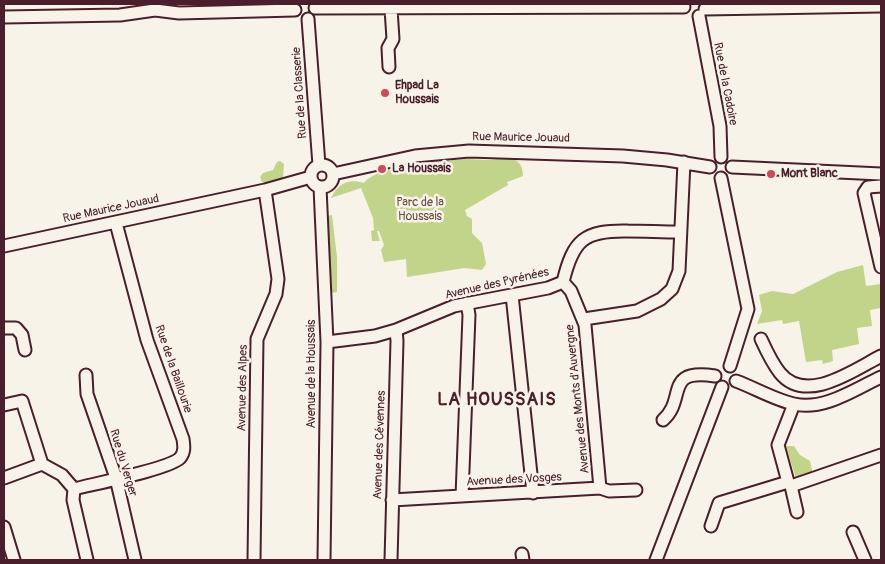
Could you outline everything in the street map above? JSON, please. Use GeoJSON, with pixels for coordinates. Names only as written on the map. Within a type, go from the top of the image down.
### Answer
{"type":"FeatureCollection","features":[{"type":"Feature","properties":{"kind":"street"},"geometry":{"type":"LineString","coordinates":[[4,17],[120,15],[155,10],[179,13],[296,7],[299,17],[308,19],[313,15],[315,6],[391,10],[460,6],[684,6],[689,13],[702,10],[881,6]]}},
{"type":"Feature","properties":{"kind":"street"},"geometry":{"type":"LineString","coordinates":[[389,67],[388,48],[393,39],[391,10]]}},
{"type":"Feature","properties":{"kind":"street","name":"Rue de la Cadoire"},"geometry":{"type":"LineString","coordinates":[[702,10],[720,126],[721,156]]}},
{"type":"Feature","properties":{"kind":"street","name":"Rue de la Classerie"},"geometry":{"type":"LineString","coordinates":[[308,19],[320,165]]}},
{"type":"Feature","properties":{"kind":"street","name":"Rue Maurice Jouaud"},"geometry":{"type":"LineString","coordinates":[[334,174],[415,156],[470,150],[562,152],[684,162],[710,166]]}},
{"type":"Feature","properties":{"kind":"street"},"geometry":{"type":"LineString","coordinates":[[721,156],[728,159],[732,166],[729,175],[721,178],[713,175],[710,166],[714,160],[721,156]]}},
{"type":"Feature","properties":{"kind":"street"},"geometry":{"type":"LineString","coordinates":[[584,319],[634,312],[667,295],[675,283],[679,271],[679,232],[684,162]]}},
{"type":"Feature","properties":{"kind":"street"},"geometry":{"type":"LineString","coordinates":[[320,165],[328,166],[334,174],[331,183],[320,187],[313,182],[311,177],[314,168],[320,165]]}},
{"type":"Feature","properties":{"kind":"street"},"geometry":{"type":"LineString","coordinates":[[732,166],[881,174]]}},
{"type":"Feature","properties":{"kind":"street","name":"Rue Maurice Jouaud"},"geometry":{"type":"LineString","coordinates":[[4,246],[265,190],[311,177]]}},
{"type":"Feature","properties":{"kind":"street"},"geometry":{"type":"LineString","coordinates":[[721,178],[748,309],[730,366]]}},
{"type":"Feature","properties":{"kind":"street"},"geometry":{"type":"LineString","coordinates":[[881,186],[868,187],[864,193],[881,267]]}},
{"type":"Feature","properties":{"kind":"street","name":"Avenue de la Houssais"},"geometry":{"type":"LineString","coordinates":[[320,187],[327,342],[324,560]]}},
{"type":"Feature","properties":{"kind":"street","name":"Avenue des Alpes"},"geometry":{"type":"LineString","coordinates":[[254,560],[257,339],[276,294],[278,279],[265,190]]}},
{"type":"Feature","properties":{"kind":"street","name":"Rue de la Baillourie"},"geometry":{"type":"LineString","coordinates":[[116,223],[147,340],[184,448],[181,456],[173,462],[116,478]]}},
{"type":"Feature","properties":{"kind":"street","name":"Avenue des Pyrénées"},"geometry":{"type":"LineString","coordinates":[[327,342],[345,341],[396,330],[454,306],[548,288],[563,282],[574,250],[590,235],[605,230],[679,232]]}},
{"type":"Feature","properties":{"kind":"street","name":"Avenue des Monts d'Auvergne"},"geometry":{"type":"LineString","coordinates":[[563,282],[571,291],[584,319],[600,488]]}},
{"type":"Feature","properties":{"kind":"street"},"geometry":{"type":"LineString","coordinates":[[512,295],[533,493]]}},
{"type":"Feature","properties":{"kind":"street"},"geometry":{"type":"LineString","coordinates":[[462,496],[469,315],[467,303]]}},
{"type":"Feature","properties":{"kind":"street"},"geometry":{"type":"LineString","coordinates":[[4,328],[16,328],[22,335],[25,350]]}},
{"type":"Feature","properties":{"kind":"street","name":"Avenue des Cévennes"},"geometry":{"type":"LineString","coordinates":[[392,560],[396,330]]}},
{"type":"Feature","properties":{"kind":"street"},"geometry":{"type":"LineString","coordinates":[[761,339],[780,374],[794,382],[808,386],[825,384],[881,356]]}},
{"type":"Feature","properties":{"kind":"street"},"geometry":{"type":"LineString","coordinates":[[730,366],[736,372],[736,381],[731,387],[722,387],[716,382],[715,376],[721,367],[730,366]]}},
{"type":"Feature","properties":{"kind":"street"},"geometry":{"type":"LineString","coordinates":[[663,420],[667,416],[679,386],[685,378],[694,374],[715,376]]}},
{"type":"Feature","properties":{"kind":"street","name":"Rue du Verger"},"geometry":{"type":"LineString","coordinates":[[86,375],[87,394],[116,478],[135,560]]}},
{"type":"Feature","properties":{"kind":"street"},"geometry":{"type":"LineString","coordinates":[[736,381],[794,404],[823,404],[881,376]]}},
{"type":"Feature","properties":{"kind":"street"},"geometry":{"type":"LineString","coordinates":[[656,560],[722,387]]}},
{"type":"Feature","properties":{"kind":"street"},"geometry":{"type":"LineString","coordinates":[[4,405],[22,401],[42,464],[62,475],[74,489],[73,500],[87,560]]}},
{"type":"Feature","properties":{"kind":"street"},"geometry":{"type":"LineString","coordinates":[[794,404],[778,446],[797,512]]}},
{"type":"Feature","properties":{"kind":"street"},"geometry":{"type":"LineString","coordinates":[[710,526],[719,503],[790,484],[881,455]]}},
{"type":"Feature","properties":{"kind":"street"},"geometry":{"type":"LineString","coordinates":[[4,478],[42,464]]}},
{"type":"Feature","properties":{"kind":"street"},"geometry":{"type":"LineString","coordinates":[[74,489],[116,478]]}},
{"type":"Feature","properties":{"kind":"street","name":"Avenue des Vosges"},"geometry":{"type":"LineString","coordinates":[[392,500],[600,488],[609,491],[636,490]]}},
{"type":"Feature","properties":{"kind":"street"},"geometry":{"type":"LineString","coordinates":[[4,527],[14,560]]}},
{"type":"Feature","properties":{"kind":"street"},"geometry":{"type":"LineString","coordinates":[[853,532],[864,560]]}},
{"type":"Feature","properties":{"kind":"green space","name":"Parc de la Houssais"},"geometry":{"type":"Polygon","coordinates":[[[502,157],[511,158],[518,162],[522,168],[523,176],[507,182],[508,185],[465,210],[467,216],[472,219],[472,233],[482,243],[486,264],[482,270],[465,268],[407,277],[406,259],[384,262],[381,250],[384,245],[379,231],[377,231],[380,241],[372,241],[371,231],[374,230],[373,218],[361,188],[331,198],[344,183],[353,181],[364,183],[371,177],[396,168],[444,161],[490,160],[502,157]]]}},
{"type":"Feature","properties":{"kind":"green space"},"geometry":{"type":"Polygon","coordinates":[[[280,161],[284,164],[283,177],[273,183],[262,182],[260,177],[263,173],[273,170],[277,162],[280,161]]]}},
{"type":"Feature","properties":{"kind":"green space"},"geometry":{"type":"Polygon","coordinates":[[[332,215],[337,257],[337,292],[332,293],[327,216],[332,215]]]}},
{"type":"Feature","properties":{"kind":"green space"},"geometry":{"type":"Polygon","coordinates":[[[863,265],[866,286],[881,284],[881,308],[870,310],[872,326],[857,328],[859,344],[832,350],[833,361],[823,364],[822,360],[806,362],[799,321],[783,324],[782,320],[757,324],[762,311],[759,295],[772,291],[793,294],[837,272],[863,265]]]}},
{"type":"Feature","properties":{"kind":"green space"},"geometry":{"type":"Polygon","coordinates":[[[786,446],[794,446],[800,455],[810,461],[813,475],[797,482],[786,446]]]}},
{"type":"Feature","properties":{"kind":"place","name":"Ehpad La Houssais"},"geometry":{"type":"Point","coordinates":[385,93]}},
{"type":"Feature","properties":{"kind":"place","name":"La Houssais"},"geometry":{"type":"Point","coordinates":[382,169]}},
{"type":"Feature","properties":{"kind":"place","name":"Mont Blanc"},"geometry":{"type":"Point","coordinates":[771,174]}},
{"type":"Feature","properties":{"kind":"district","name":"LA HOUSSAIS"},"geometry":{"type":"Point","coordinates":[497,400]}}]}
